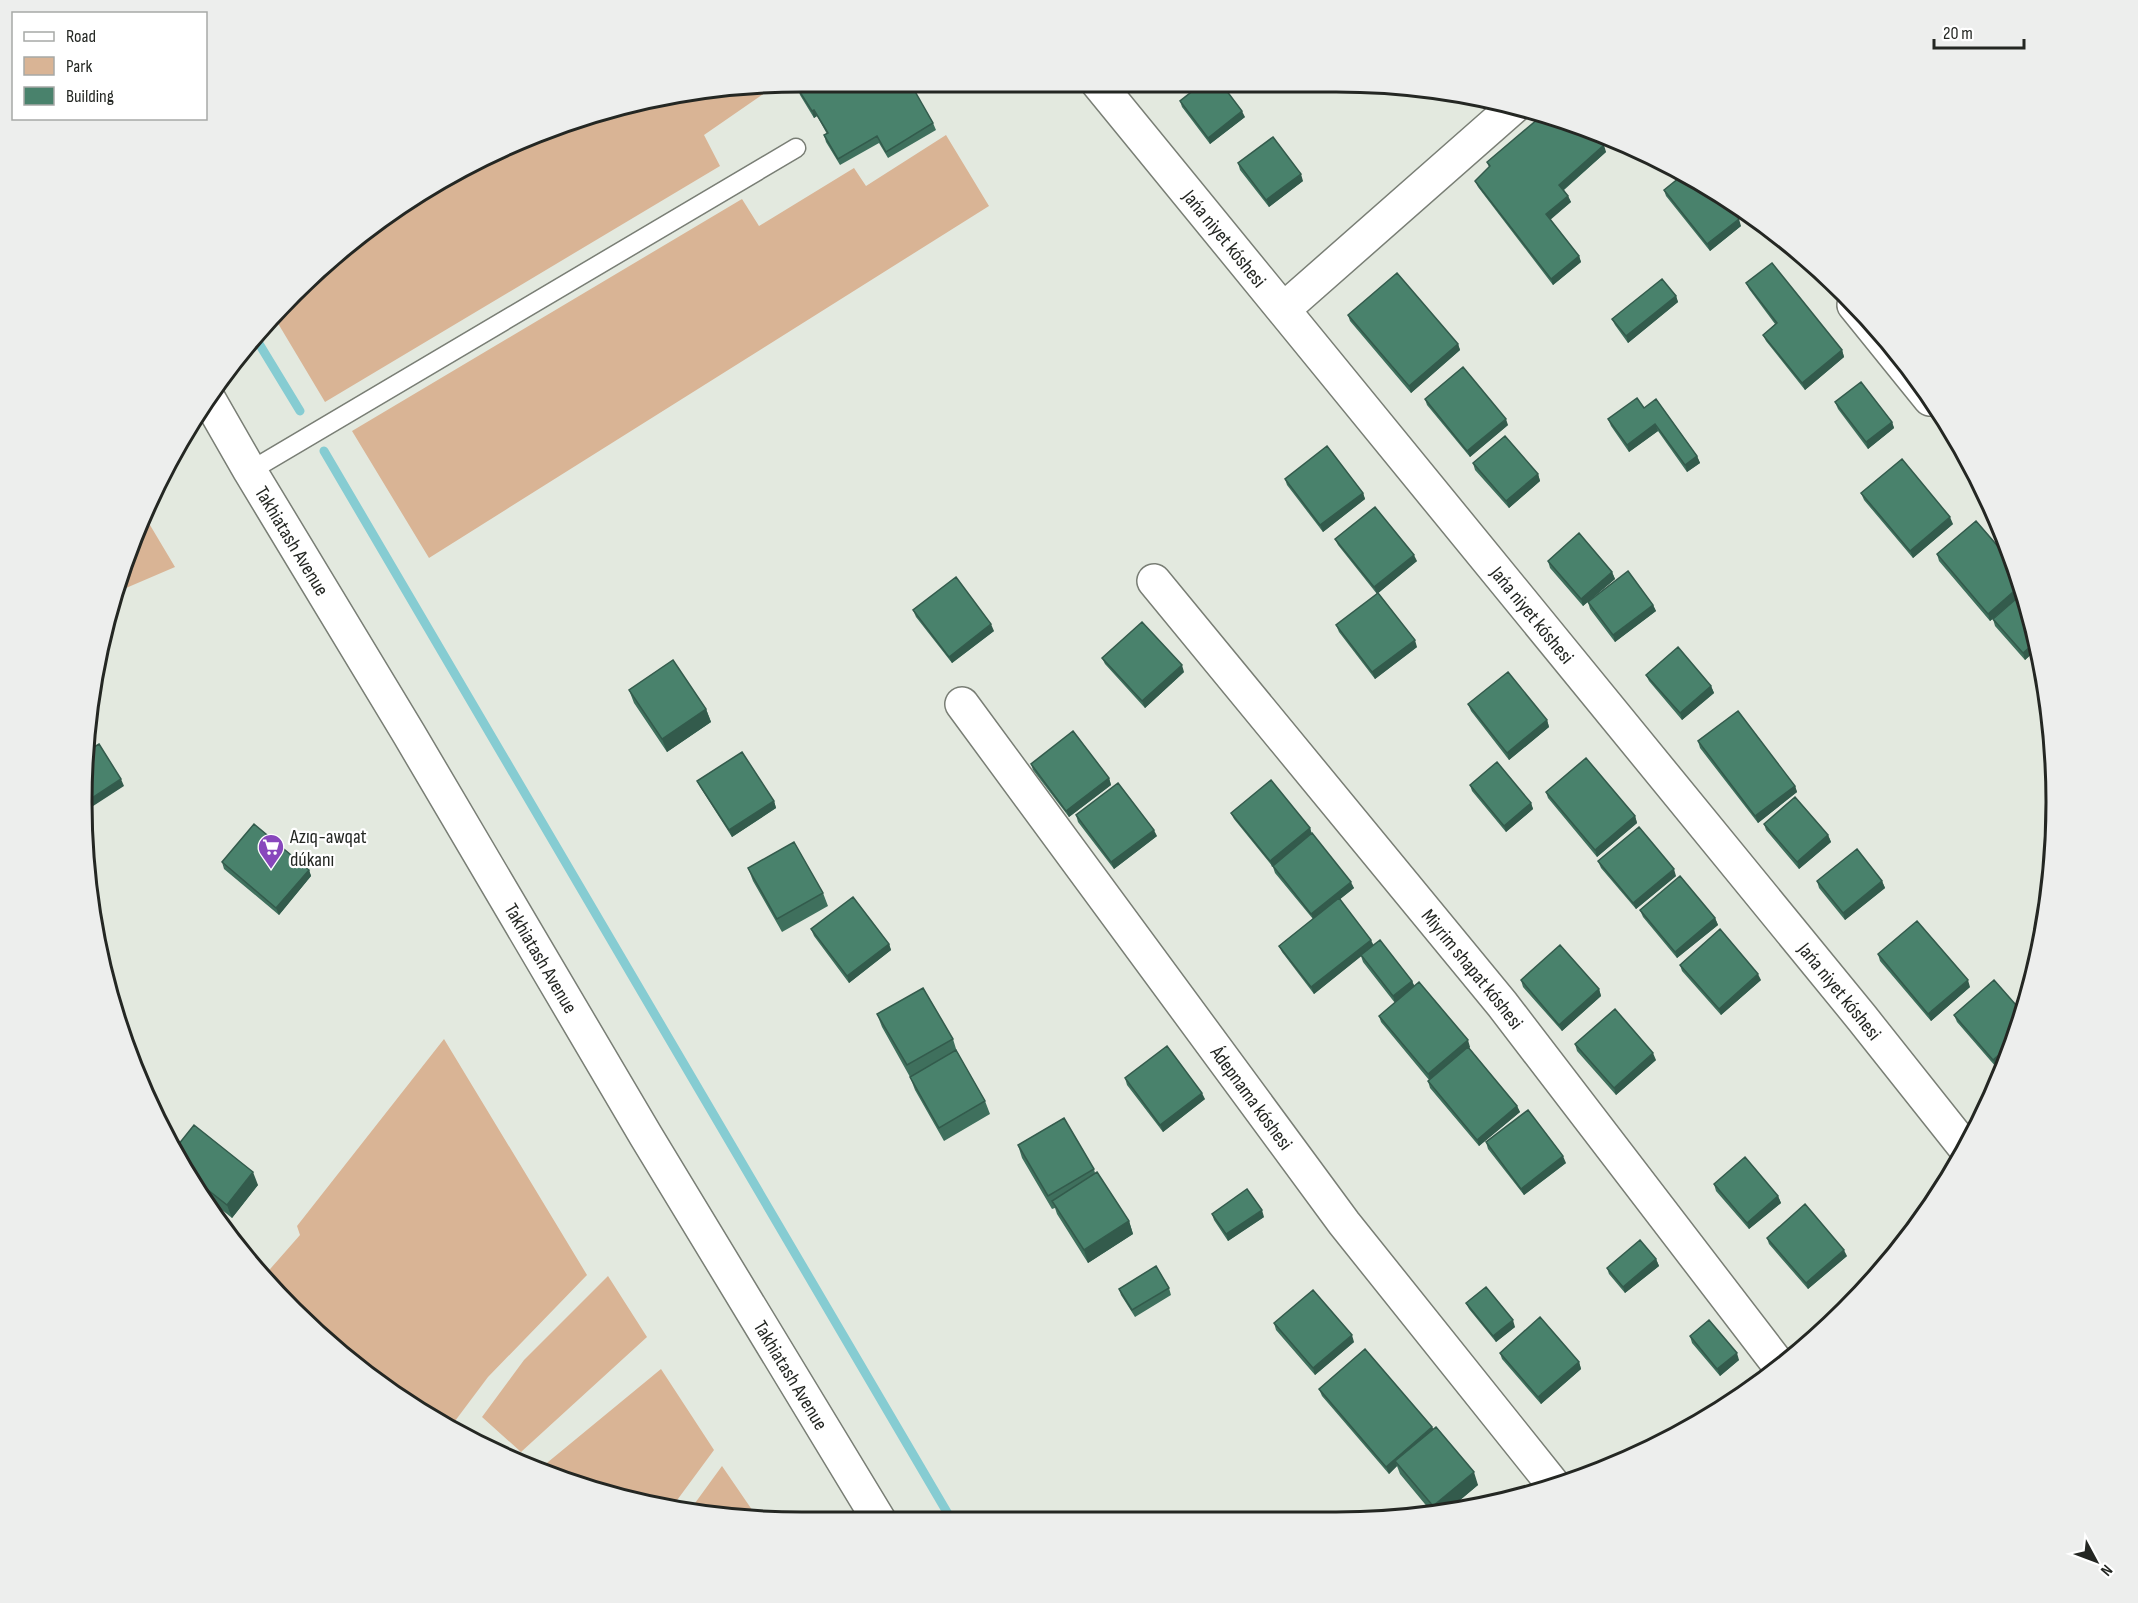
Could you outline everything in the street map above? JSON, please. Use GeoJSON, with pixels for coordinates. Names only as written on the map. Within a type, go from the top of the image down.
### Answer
{"type":"FeatureCollection","features":[{"type":"Feature","properties":{"kind":"main road","name":"Jańa niyet kóshesi"},"geometry":{"type":"LineString","coordinates":[[1105,92],[1862,1018],[1959,1141]]}},
{"type":"Feature","properties":{"kind":"main road"},"geometry":{"type":"LineString","coordinates":[[1284,309],[1507,113]]}},
{"type":"Feature","properties":{"kind":"main road","name":"Takhiatash Avenue"},"geometry":{"type":"LineString","coordinates":[[212,405],[410,734],[640,1126],[874,1512]]}},
{"type":"Feature","properties":{"kind":"main road","name":"Miyrim shapat kóshesi"},"geometry":{"type":"LineString","coordinates":[[1154,581],[1502,1004],[1775,1360]]}},
{"type":"Feature","properties":{"kind":"main road","name":"Ádepnama kóshesi"},"geometry":{"type":"LineString","coordinates":[[962,704],[1344,1223],[1548,1479]]}},
{"type":"Feature","properties":{"kind":"lane"},"geometry":{"type":"LineString","coordinates":[[250,471],[796,148]]}},
{"type":"Feature","properties":{"kind":"green space"},"geometry":{"type":"Polygon","coordinates":[[[765,93],[704,135],[720,166],[325,402],[278,323],[333,268],[407,211],[487,165],[573,129],[663,105],[765,93]]]}},
{"type":"Feature","properties":{"kind":"green space"},"geometry":{"type":"Polygon","coordinates":[[[946,135],[989,206],[429,558],[352,431],[742,199],[759,226],[854,168],[866,186],[946,135]]]}},
{"type":"Feature","properties":{"kind":"green space"},"geometry":{"type":"Polygon","coordinates":[[[149,523],[175,567],[124,589],[149,523]]]}},
{"type":"Feature","properties":{"kind":"green space"},"geometry":{"type":"Polygon","coordinates":[[[444,1039],[587,1275],[488,1377],[455,1421],[407,1392],[369,1365],[299,1304],[269,1271],[300,1235],[297,1226],[444,1039]]]}},
{"type":"Feature","properties":{"kind":"green space"},"geometry":{"type":"Polygon","coordinates":[[[608,1276],[647,1337],[521,1452],[482,1417],[524,1360],[608,1276]]]}},
{"type":"Feature","properties":{"kind":"green space"},"geometry":{"type":"Polygon","coordinates":[[[661,1369],[714,1450],[677,1500],[618,1487],[546,1463],[661,1369]]]}},
{"type":"Feature","properties":{"kind":"green space"},"geometry":{"type":"Polygon","coordinates":[[[722,1466],[752,1510],[709,1505],[695,1503],[722,1466]]]}},
{"type":"Feature","properties":{"kind":"building"},"geometry":{"type":"Polygon","coordinates":[[[800,92],[915,92],[933,123],[886,152],[877,136],[838,159],[824,135],[828,133],[814,110],[812,111],[800,92]]]}},
{"type":"Feature","properties":{"kind":"building"},"geometry":{"type":"Polygon","coordinates":[[[1191,92],[1228,92],[1242,111],[1208,138],[1180,101],[1191,92]]]}},
{"type":"Feature","properties":{"kind":"building"},"geometry":{"type":"Polygon","coordinates":[[[1536,121],[1565,129],[1604,145],[1559,185],[1568,196],[1546,214],[1579,256],[1551,279],[1475,181],[1490,166],[1487,162],[1536,121]]]}},
{"type":"Feature","properties":{"kind":"building"},"geometry":{"type":"Polygon","coordinates":[[[1273,137],[1301,174],[1266,200],[1238,163],[1273,137]]]}},
{"type":"Feature","properties":{"kind":"building"},"geometry":{"type":"Polygon","coordinates":[[[1677,179],[1731,211],[1739,219],[1707,244],[1664,190],[1677,179]]]}},
{"type":"Feature","properties":{"kind":"building"},"geometry":{"type":"Polygon","coordinates":[[[1772,263],[1842,350],[1802,383],[1763,335],[1777,323],[1746,283],[1772,263]]]}},
{"type":"Feature","properties":{"kind":"building"},"geometry":{"type":"Polygon","coordinates":[[[1397,273],[1458,344],[1409,386],[1348,315],[1397,273]]]}},
{"type":"Feature","properties":{"kind":"building"},"geometry":{"type":"Polygon","coordinates":[[[1662,279],[1676,296],[1626,336],[1612,319],[1662,279]]]}},
{"type":"Feature","properties":{"kind":"building"},"geometry":{"type":"Polygon","coordinates":[[[1463,367],[1506,419],[1467,451],[1425,399],[1463,367]]]}},
{"type":"Feature","properties":{"kind":"building"},"geometry":{"type":"Polygon","coordinates":[[[1861,382],[1892,422],[1866,442],[1835,402],[1861,382]]]}},
{"type":"Feature","properties":{"kind":"building"},"geometry":{"type":"Polygon","coordinates":[[[1637,398],[1644,408],[1656,399],[1697,456],[1685,465],[1655,424],[1627,445],[1608,419],[1637,398]]]}},
{"type":"Feature","properties":{"kind":"building"},"geometry":{"type":"Polygon","coordinates":[[[1505,436],[1538,474],[1506,501],[1473,463],[1505,436]]]}},
{"type":"Feature","properties":{"kind":"building"},"geometry":{"type":"Polygon","coordinates":[[[1327,446],[1363,493],[1320,525],[1285,479],[1327,446]]]}},
{"type":"Feature","properties":{"kind":"building"},"geometry":{"type":"Polygon","coordinates":[[[1902,459],[1950,517],[1910,551],[1861,493],[1902,459]]]}},
{"type":"Feature","properties":{"kind":"building"},"geometry":{"type":"Polygon","coordinates":[[[1375,507],[1414,555],[1374,587],[1335,539],[1375,507]]]}},
{"type":"Feature","properties":{"kind":"building"},"geometry":{"type":"Polygon","coordinates":[[[1976,521],[1999,548],[2014,591],[1988,614],[1937,554],[1976,521]]]}},
{"type":"Feature","properties":{"kind":"building"},"geometry":{"type":"Polygon","coordinates":[[[1579,533],[1612,572],[1581,599],[1548,561],[1579,533]]]}},
{"type":"Feature","properties":{"kind":"building"},"geometry":{"type":"Polygon","coordinates":[[[1628,571],[1653,605],[1613,635],[1588,602],[1628,571]]]}},
{"type":"Feature","properties":{"kind":"building"},"geometry":{"type":"Polygon","coordinates":[[[956,577],[991,624],[949,657],[913,610],[956,577]]]}},
{"type":"Feature","properties":{"kind":"building"},"geometry":{"type":"Polygon","coordinates":[[[1378,593],[1415,640],[1372,672],[1336,625],[1378,593]]]}},
{"type":"Feature","properties":{"kind":"building"},"geometry":{"type":"Polygon","coordinates":[[[2016,599],[2029,648],[2023,653],[1993,619],[2016,599]]]}},
{"type":"Feature","properties":{"kind":"building"},"geometry":{"type":"Polygon","coordinates":[[[1142,622],[1182,665],[1142,701],[1102,658],[1142,622]]]}},
{"type":"Feature","properties":{"kind":"building"},"geometry":{"type":"Polygon","coordinates":[[[1678,647],[1711,686],[1680,713],[1646,675],[1678,647]]]}},
{"type":"Feature","properties":{"kind":"building"},"geometry":{"type":"Polygon","coordinates":[[[673,660],[706,709],[662,739],[629,690],[673,660]]]}},
{"type":"Feature","properties":{"kind":"building"},"geometry":{"type":"Polygon","coordinates":[[[1508,672],[1547,720],[1507,753],[1468,704],[1508,672]]]}},
{"type":"Feature","properties":{"kind":"building"},"geometry":{"type":"Polygon","coordinates":[[[1738,711],[1795,786],[1755,816],[1698,741],[1738,711]]]}},
{"type":"Feature","properties":{"kind":"building"},"geometry":{"type":"Polygon","coordinates":[[[1073,731],[1109,778],[1066,811],[1031,764],[1073,731]]]}},
{"type":"Feature","properties":{"kind":"building"},"geometry":{"type":"Polygon","coordinates":[[[99,744],[121,779],[92,798],[93,755],[94,747],[99,744]]]}},
{"type":"Feature","properties":{"kind":"building"},"geometry":{"type":"Polygon","coordinates":[[[742,752],[774,801],[729,830],[697,781],[742,752]]]}},
{"type":"Feature","properties":{"kind":"building"},"geometry":{"type":"Polygon","coordinates":[[[1586,758],[1635,816],[1595,850],[1546,792],[1586,758]]]}},
{"type":"Feature","properties":{"kind":"building"},"geometry":{"type":"Polygon","coordinates":[[[1497,762],[1531,803],[1504,826],[1470,785],[1497,762]]]}},
{"type":"Feature","properties":{"kind":"building"},"geometry":{"type":"Polygon","coordinates":[[[1271,780],[1310,828],[1270,861],[1231,813],[1271,780]]]}},
{"type":"Feature","properties":{"kind":"building"},"geometry":{"type":"Polygon","coordinates":[[[1118,783],[1154,830],[1111,862],[1076,815],[1118,783]]]}},
{"type":"Feature","properties":{"kind":"building"},"geometry":{"type":"Polygon","coordinates":[[[1795,797],[1828,835],[1797,862],[1764,824],[1795,797]]]}},
{"type":"Feature","properties":{"kind":"building"},"geometry":{"type":"Polygon","coordinates":[[[254,824],[309,870],[276,908],[222,862],[254,824]]]}},
{"type":"Feature","properties":{"kind":"building"},"geometry":{"type":"Polygon","coordinates":[[[1639,827],[1674,869],[1633,903],[1598,861],[1639,827]]]}},
{"type":"Feature","properties":{"kind":"building"},"geometry":{"type":"Polygon","coordinates":[[[1312,833],[1351,882],[1311,914],[1273,866],[1312,833]]]}},
{"type":"Feature","properties":{"kind":"building"},"geometry":{"type":"Polygon","coordinates":[[[794,842],[823,893],[777,919],[748,868],[794,842]]]}},
{"type":"Feature","properties":{"kind":"building"},"geometry":{"type":"Polygon","coordinates":[[[1857,849],[1882,881],[1843,913],[1817,881],[1857,849]]]}},
{"type":"Feature","properties":{"kind":"building"},"geometry":{"type":"Polygon","coordinates":[[[1680,876],[1715,918],[1675,952],[1640,910],[1680,876]]]}},
{"type":"Feature","properties":{"kind":"building"},"geometry":{"type":"Polygon","coordinates":[[[853,897],[889,944],[847,976],[811,929],[853,897]]]}},
{"type":"Feature","properties":{"kind":"building"},"geometry":{"type":"Polygon","coordinates":[[[1339,898],[1371,940],[1311,987],[1279,946],[1339,898]]]}},
{"type":"Feature","properties":{"kind":"building"},"geometry":{"type":"Polygon","coordinates":[[[1917,921],[1968,980],[1928,1014],[1878,954],[1917,921]]]}},
{"type":"Feature","properties":{"kind":"building"},"geometry":{"type":"Polygon","coordinates":[[[1720,929],[1758,974],[1719,1009],[1680,965],[1720,929]]]}},
{"type":"Feature","properties":{"kind":"building"},"geometry":{"type":"Polygon","coordinates":[[[1380,940],[1412,981],[1393,996],[1361,955],[1380,940]]]}},
{"type":"Feature","properties":{"kind":"building"},"geometry":{"type":"Polygon","coordinates":[[[1560,945],[1599,989],[1559,1025],[1521,980],[1560,945]]]}},
{"type":"Feature","properties":{"kind":"building"},"geometry":{"type":"Polygon","coordinates":[[[1994,980],[2016,1005],[1999,1055],[1993,1060],[1954,1015],[1994,980]]]}},
{"type":"Feature","properties":{"kind":"building"},"geometry":{"type":"Polygon","coordinates":[[[1419,982],[1468,1040],[1428,1074],[1379,1016],[1419,982]]]}},
{"type":"Feature","properties":{"kind":"building"},"geometry":{"type":"Polygon","coordinates":[[[923,988],[953,1039],[907,1065],[877,1014],[923,988]]]}},
{"type":"Feature","properties":{"kind":"building"},"geometry":{"type":"Polygon","coordinates":[[[1615,1009],[1653,1053],[1614,1088],[1575,1044],[1615,1009]]]}},
{"type":"Feature","properties":{"kind":"building"},"geometry":{"type":"Polygon","coordinates":[[[1167,1046],[1202,1093],[1160,1125],[1125,1078],[1167,1046]]]}},
{"type":"Feature","properties":{"kind":"building"},"geometry":{"type":"Polygon","coordinates":[[[1468,1047],[1517,1106],[1477,1140],[1428,1081],[1468,1047]]]}},
{"type":"Feature","properties":{"kind":"building"},"geometry":{"type":"Polygon","coordinates":[[[956,1050],[985,1101],[939,1128],[910,1077],[956,1050]]]}},
{"type":"Feature","properties":{"kind":"building"},"geometry":{"type":"Polygon","coordinates":[[[1528,1110],[1563,1156],[1521,1189],[1486,1142],[1528,1110]]]}},
{"type":"Feature","properties":{"kind":"building"},"geometry":{"type":"Polygon","coordinates":[[[1064,1118],[1094,1169],[1048,1196],[1018,1145],[1064,1118]]]}},
{"type":"Feature","properties":{"kind":"building"},"geometry":{"type":"Polygon","coordinates":[[[194,1125],[253,1172],[227,1205],[207,1189],[180,1143],[194,1125]]]}},
{"type":"Feature","properties":{"kind":"building"},"geometry":{"type":"Polygon","coordinates":[[[1745,1157],[1778,1196],[1747,1223],[1714,1184],[1745,1157]]]}},
{"type":"Feature","properties":{"kind":"building"},"geometry":{"type":"Polygon","coordinates":[[[1097,1172],[1129,1221],[1084,1250],[1052,1201],[1097,1172]]]}},
{"type":"Feature","properties":{"kind":"building"},"geometry":{"type":"Polygon","coordinates":[[[1247,1189],[1262,1210],[1226,1234],[1212,1214],[1247,1189]]]}},
{"type":"Feature","properties":{"kind":"building"},"geometry":{"type":"Polygon","coordinates":[[[1805,1204],[1844,1250],[1806,1283],[1767,1238],[1805,1204]]]}},
{"type":"Feature","properties":{"kind":"building"},"geometry":{"type":"Polygon","coordinates":[[[1640,1240],[1656,1259],[1623,1287],[1607,1268],[1640,1240]]]}},
{"type":"Feature","properties":{"kind":"building"},"geometry":{"type":"Polygon","coordinates":[[[1156,1266],[1169,1288],[1132,1310],[1119,1289],[1156,1266]]]}},
{"type":"Feature","properties":{"kind":"building"},"geometry":{"type":"Polygon","coordinates":[[[1486,1287],[1513,1320],[1493,1336],[1466,1303],[1486,1287]]]}},
{"type":"Feature","properties":{"kind":"building"},"geometry":{"type":"Polygon","coordinates":[[[1313,1290],[1352,1335],[1313,1368],[1274,1323],[1313,1290]]]}},
{"type":"Feature","properties":{"kind":"building"},"geometry":{"type":"Polygon","coordinates":[[[1540,1317],[1579,1362],[1538,1397],[1500,1353],[1540,1317]]]}},
{"type":"Feature","properties":{"kind":"building"},"geometry":{"type":"Polygon","coordinates":[[[1709,1320],[1737,1353],[1717,1369],[1690,1336],[1709,1320]]]}},
{"type":"Feature","properties":{"kind":"building"},"geometry":{"type":"Polygon","coordinates":[[[1365,1349],[1432,1427],[1386,1467],[1319,1389],[1365,1349]]]}},
{"type":"Feature","properties":{"kind":"building"},"geometry":{"type":"Polygon","coordinates":[[[1436,1427],[1474,1472],[1432,1505],[1395,1461],[1436,1427]]]}},
{"type":"Feature","properties":{"kind":"waterway"},"geometry":{"type":"LineString","coordinates":[[259,344],[300,411]]}},
{"type":"Feature","properties":{"kind":"waterway"},"geometry":{"type":"LineString","coordinates":[[324,451],[947,1512]]}},
{"type":"Feature","properties":{"kind":"place","name":"Azıq-awqat dúkanı"},"geometry":{"type":"Point","coordinates":[271,870]}}]}
